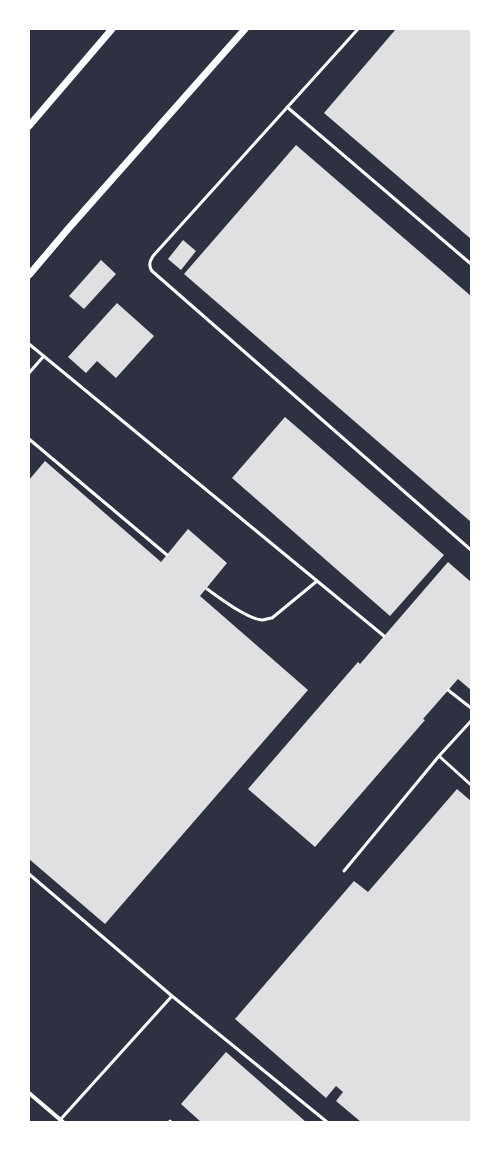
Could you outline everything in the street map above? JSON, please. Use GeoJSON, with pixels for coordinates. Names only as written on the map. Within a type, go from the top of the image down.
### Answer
{"type":"FeatureCollection","features":[{"type":"Feature","properties":{"kind":"street"},"geometry":{"type":"LineString","coordinates":[[29,126],[112,29]]}},
{"type":"Feature","properties":{"kind":"street"},"geometry":{"type":"LineString","coordinates":[[29,275],[245,29]]}},
{"type":"Feature","properties":{"kind":"street"},"geometry":{"type":"LineString","coordinates":[[29,1093],[62,1121]]}},
{"type":"Feature","properties":{"kind":"lane"},"geometry":{"type":"LineString","coordinates":[[358,29],[153,256],[149,264],[152,271],[471,550]]}},
{"type":"Feature","properties":{"kind":"lane"},"geometry":{"type":"LineString","coordinates":[[287,107],[471,264]]}},
{"type":"Feature","properties":{"kind":"lane"},"geometry":{"type":"LineString","coordinates":[[29,344],[384,636]]}},
{"type":"Feature","properties":{"kind":"lane"},"geometry":{"type":"LineString","coordinates":[[29,373],[43,357]]}},
{"type":"Feature","properties":{"kind":"lane"},"geometry":{"type":"LineString","coordinates":[[29,439],[167,554]]}},
{"type":"Feature","properties":{"kind":"lane"},"geometry":{"type":"LineString","coordinates":[[207,589],[238,610],[262,620],[272,618],[317,581]]}},
{"type":"Feature","properties":{"kind":"lane"},"geometry":{"type":"LineString","coordinates":[[448,690],[471,708]]}},
{"type":"Feature","properties":{"kind":"lane"},"geometry":{"type":"LineString","coordinates":[[344,871],[439,756],[471,721]]}},
{"type":"Feature","properties":{"kind":"lane"},"geometry":{"type":"LineString","coordinates":[[439,756],[471,785]]}},
{"type":"Feature","properties":{"kind":"lane"},"geometry":{"type":"LineString","coordinates":[[29,874],[172,996],[327,1122]]}},
{"type":"Feature","properties":{"kind":"lane"},"geometry":{"type":"LineString","coordinates":[[62,1121],[172,996]]}},
{"type":"Feature","properties":{"kind":"building"},"geometry":{"type":"Polygon","coordinates":[[[396,29],[471,29],[471,239],[324,113],[396,29]]]}},
{"type":"Feature","properties":{"kind":"building"},"geometry":{"type":"Polygon","coordinates":[[[296,145],[471,296],[471,522],[184,274],[296,145]]]}},
{"type":"Feature","properties":{"kind":"building"},"geometry":{"type":"Polygon","coordinates":[[[183,240],[196,251],[181,270],[168,259],[183,240]]]}},
{"type":"Feature","properties":{"kind":"building"},"geometry":{"type":"Polygon","coordinates":[[[101,260],[116,274],[84,309],[69,296],[101,260]]]}},
{"type":"Feature","properties":{"kind":"building"},"geometry":{"type":"Polygon","coordinates":[[[117,303],[154,336],[116,378],[97,361],[86,373],[68,357],[117,303]]]}},
{"type":"Feature","properties":{"kind":"building"},"geometry":{"type":"Polygon","coordinates":[[[285,417],[444,555],[390,616],[232,478],[285,417]]]}},
{"type":"Feature","properties":{"kind":"building"},"geometry":{"type":"Polygon","coordinates":[[[45,461],[161,562],[188,529],[227,563],[200,596],[308,690],[105,924],[29,859],[29,480],[45,461]]]}},
{"type":"Feature","properties":{"kind":"building"},"geometry":{"type":"Polygon","coordinates":[[[448,562],[471,582],[471,690],[458,679],[423,719],[425,720],[315,847],[248,789],[358,662],[360,664],[448,562]]]}},
{"type":"Feature","properties":{"kind":"building"},"geometry":{"type":"Polygon","coordinates":[[[457,789],[471,801],[471,1122],[361,1122],[336,1101],[343,1092],[336,1086],[326,1098],[235,1019],[354,881],[368,892],[457,789]]]}},
{"type":"Feature","properties":{"kind":"building"},"geometry":{"type":"Polygon","coordinates":[[[226,1052],[306,1122],[201,1122],[181,1104],[226,1052]]]}}]}
